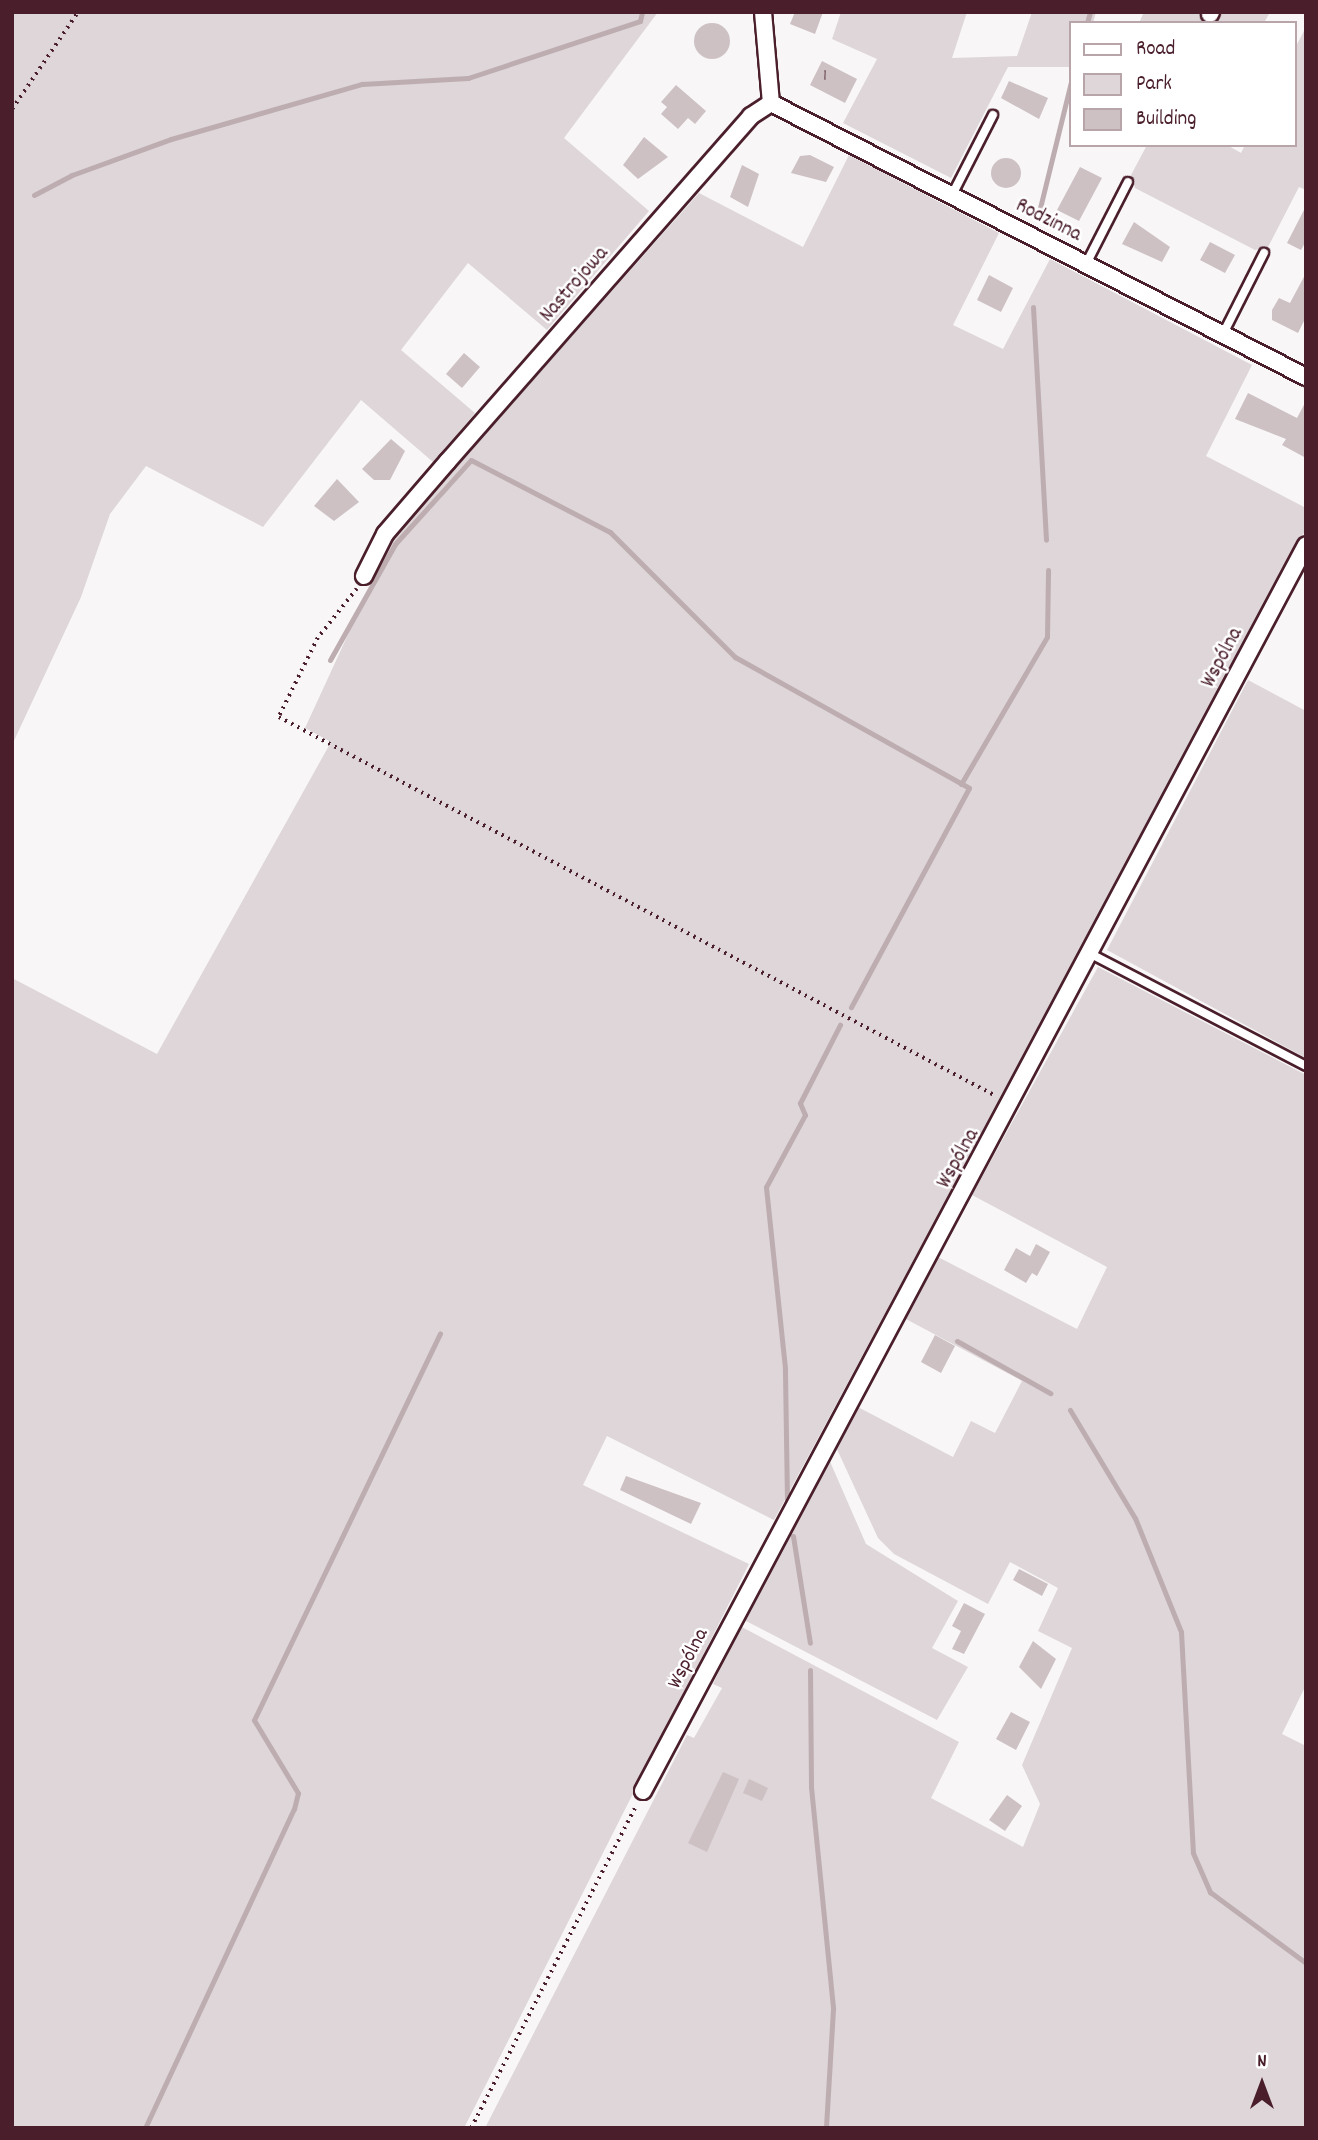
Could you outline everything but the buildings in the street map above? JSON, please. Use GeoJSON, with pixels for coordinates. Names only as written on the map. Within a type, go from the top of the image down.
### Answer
{"type":"FeatureCollection","features":[{"type":"Feature","properties":{"kind":"street"},"geometry":{"type":"LineString","coordinates":[[763,12],[771,103]]}},
{"type":"Feature","properties":{"kind":"street","name":"Rodzinna"},"geometry":{"type":"LineString","coordinates":[[771,103],[1306,377]]}},
{"type":"Feature","properties":{"kind":"street","name":"Nastrojowa"},"geometry":{"type":"LineString","coordinates":[[364,576],[385,534],[447,461],[751,116],[771,103]]}},
{"type":"Feature","properties":{"kind":"street","name":"Wspólna"},"geometry":{"type":"LineString","coordinates":[[643,1791],[823,1446],[1014,1104],[1306,545]]}},
{"type":"Feature","properties":{"kind":"lane"},"geometry":{"type":"LineString","coordinates":[[952,195],[993,116]]}},
{"type":"Feature","properties":{"kind":"lane"},"geometry":{"type":"LineString","coordinates":[[1086,264],[1128,182]]}},
{"type":"Feature","properties":{"kind":"lane"},"geometry":{"type":"LineString","coordinates":[[1223,334],[1264,253]]}},
{"type":"Feature","properties":{"kind":"lane"},"geometry":{"type":"LineString","coordinates":[[1091,954],[1306,1066]]}},
{"type":"Feature","properties":{"kind":"path"},"geometry":{"type":"LineString","coordinates":[[12,109],[79,12]]}},
{"type":"Feature","properties":{"kind":"path"},"geometry":{"type":"LineString","coordinates":[[364,576],[318,638],[279,717],[1014,1104]]}},
{"type":"Feature","properties":{"kind":"path"},"geometry":{"type":"LineString","coordinates":[[471,2128],[643,1791]]}},
{"type":"Feature","properties":{"kind":"green space"},"geometry":{"type":"Polygon","coordinates":[[[12,12],[658,12],[564,138],[649,211],[547,330],[468,263],[401,350],[475,413],[433,462],[361,400],[263,527],[146,466],[110,514],[81,597],[12,745],[12,12]]]}},
{"type":"Feature","properties":{"kind":"green space"},"geometry":{"type":"Polygon","coordinates":[[[841,12],[967,12],[952,58],[1017,56],[1032,12],[1096,12],[1094,21],[1070,21],[1070,67],[1008,67],[951,178],[843,123],[877,59],[832,39],[841,12]]]}},
{"type":"Feature","properties":{"kind":"green space"},"geometry":{"type":"Polygon","coordinates":[[[1144,12],[1203,12],[1205,21],[1140,21],[1144,12]]]}},
{"type":"Feature","properties":{"kind":"green space"},"geometry":{"type":"Polygon","coordinates":[[[1217,12],[1270,12],[1265,21],[1215,21],[1217,12]]]}},
{"type":"Feature","properties":{"kind":"green space"},"geometry":{"type":"Polygon","coordinates":[[[1306,27],[1306,190],[1299,187],[1268,247],[1255,250],[1135,188],[1131,175],[1146,147],[1230,147],[1241,153],[1244,147],[1297,147],[1297,44],[1306,27]]]}},
{"type":"Feature","properties":{"kind":"green space"},"geometry":{"type":"Polygon","coordinates":[[[849,155],[999,233],[953,325],[1003,349],[1050,259],[1252,365],[1206,456],[1306,508],[1306,529],[774,1520],[607,1436],[583,1485],[749,1564],[464,2128],[12,2128],[12,978],[157,1054],[331,742],[305,728],[392,539],[699,193],[803,247],[849,155]]]}},
{"type":"Feature","properties":{"kind":"green space"},"geometry":{"type":"Polygon","coordinates":[[[1248,680],[1306,711],[1306,1058],[1107,950],[1248,680]]]}},
{"type":"Feature","properties":{"kind":"green space"},"geometry":{"type":"Polygon","coordinates":[[[1098,967],[1306,1075],[1306,1685],[1282,1734],[1306,1746],[1306,2128],[485,2128],[687,1735],[694,1738],[722,1688],[713,1684],[740,1626],[959,1742],[931,1798],[1023,1847],[1040,1804],[1022,1765],[1072,1648],[1038,1631],[1058,1588],[1010,1562],[988,1604],[894,1554],[878,1538],[835,1445],[856,1406],[953,1457],[971,1421],[995,1433],[1022,1381],[904,1318],[938,1257],[1077,1329],[1107,1267],[972,1195],[1098,967]]]}},
{"type":"Feature","properties":{"kind":"green space"},"geometry":{"type":"Polygon","coordinates":[[[828,1457],[866,1544],[958,1601],[932,1648],[968,1667],[937,1720],[744,1620],[828,1457]]]}},
{"type":"Feature","properties":{"kind":"waterway"},"geometry":{"type":"LineString","coordinates":[[34,195],[72,175],[171,139],[362,84],[468,78],[640,21],[642,12]]}},
{"type":"Feature","properties":{"kind":"waterway"},"geometry":{"type":"LineString","coordinates":[[1088,21],[1090,12]]}},
{"type":"Feature","properties":{"kind":"waterway"},"geometry":{"type":"LineString","coordinates":[[1039,212],[1070,86]]}},
{"type":"Feature","properties":{"kind":"waterway"},"geometry":{"type":"LineString","coordinates":[[1033,307],[1046,540]]}},
{"type":"Feature","properties":{"kind":"waterway"},"geometry":{"type":"LineString","coordinates":[[330,660],[395,544],[471,460],[610,532],[735,657],[969,788],[851,1007]]}},
{"type":"Feature","properties":{"kind":"waterway"},"geometry":{"type":"LineString","coordinates":[[961,784],[1047,637],[1048,570]]}},
{"type":"Feature","properties":{"kind":"waterway"},"geometry":{"type":"LineString","coordinates":[[787,1500],[785,1368],[766,1187],[805,1115],[800,1103],[840,1025]]}},
{"type":"Feature","properties":{"kind":"waterway"},"geometry":{"type":"LineString","coordinates":[[145,2128],[294,1809],[298,1793],[254,1720],[440,1333]]}},
{"type":"Feature","properties":{"kind":"waterway"},"geometry":{"type":"LineString","coordinates":[[957,1341],[1050,1393]]}},
{"type":"Feature","properties":{"kind":"waterway"},"geometry":{"type":"LineString","coordinates":[[1070,1410],[1135,1518],[1181,1632],[1193,1853],[1210,1892],[1306,1963]]}},
{"type":"Feature","properties":{"kind":"waterway"},"geometry":{"type":"LineString","coordinates":[[793,1536],[810,1643]]}},
{"type":"Feature","properties":{"kind":"waterway"},"geometry":{"type":"LineString","coordinates":[[810,1670],[811,1787],[833,2009],[826,2128]]}}]}
